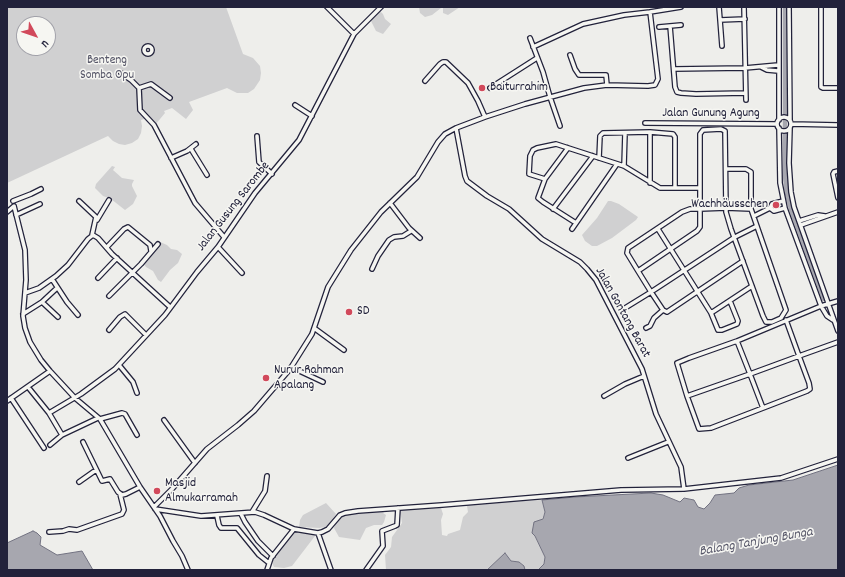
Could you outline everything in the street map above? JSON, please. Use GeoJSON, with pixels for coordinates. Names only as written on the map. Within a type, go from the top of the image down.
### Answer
{"type":"FeatureCollection","features":[{"type":"Feature","properties":{"kind":"street"},"geometry":{"type":"LineString","coordinates":[[327,7],[354,34]]}},
{"type":"Feature","properties":{"kind":"street","name":"Jalan Gusung Sarombe"},"geometry":{"type":"LineString","coordinates":[[49,413],[75,398],[119,365],[170,307],[218,247],[255,193],[299,140],[354,34],[381,7]]}},
{"type":"Feature","properties":{"kind":"street"},"geometry":{"type":"LineString","coordinates":[[639,7],[640,12]]}},
{"type":"Feature","properties":{"kind":"street"},"geometry":{"type":"LineString","coordinates":[[533,47],[584,24],[640,12],[650,12],[681,7]]}},
{"type":"Feature","properties":{"kind":"street"},"geometry":{"type":"LineString","coordinates":[[719,7],[722,46]]}},
{"type":"Feature","properties":{"kind":"street"},"geometry":{"type":"LineString","coordinates":[[744,7],[746,100]]}},
{"type":"Feature","properties":{"kind":"street"},"geometry":{"type":"LineString","coordinates":[[779,7],[778,71],[780,183],[784,208],[820,306],[826,316],[833,320]]}},
{"type":"Feature","properties":{"kind":"street"},"geometry":{"type":"LineString","coordinates":[[789,7],[790,179],[794,207],[833,314],[833,320],[838,330]]}},
{"type":"Feature","properties":{"kind":"street"},"geometry":{"type":"LineString","coordinates":[[820,7],[822,88],[838,88]]}},
{"type":"Feature","properties":{"kind":"street"},"geometry":{"type":"LineString","coordinates":[[155,508],[207,449],[254,411],[291,367],[308,341],[333,279],[351,250],[381,212],[417,177],[442,137],[456,128],[485,117],[587,87],[651,86],[656,84],[658,79],[650,12]]}},
{"type":"Feature","properties":{"kind":"street"},"geometry":{"type":"LineString","coordinates":[[720,20],[745,20]]}},
{"type":"Feature","properties":{"kind":"street"},"geometry":{"type":"LineString","coordinates":[[659,27],[681,25]]}},
{"type":"Feature","properties":{"kind":"street"},"geometry":{"type":"LineString","coordinates":[[670,26],[675,86],[677,92],[745,93]]}},
{"type":"Feature","properties":{"kind":"street"},"geometry":{"type":"LineString","coordinates":[[530,38],[545,78],[560,126]]}},
{"type":"Feature","properties":{"kind":"street"},"geometry":{"type":"LineString","coordinates":[[570,55],[579,75],[606,75],[607,86]]}},
{"type":"Feature","properties":{"kind":"street"},"geometry":{"type":"LineString","coordinates":[[490,88],[537,58]]}},
{"type":"Feature","properties":{"kind":"street"},"geometry":{"type":"LineString","coordinates":[[425,81],[440,64],[446,62],[468,83],[485,117]]}},
{"type":"Feature","properties":{"kind":"street"},"geometry":{"type":"LineString","coordinates":[[674,69],[745,68],[778,64]]}},
{"type":"Feature","properties":{"kind":"street"},"geometry":{"type":"LineString","coordinates":[[761,67],[767,70],[778,71]]}},
{"type":"Feature","properties":{"kind":"street"},"geometry":{"type":"LineString","coordinates":[[121,73],[139,88],[140,110],[154,125],[195,203],[224,237]]}},
{"type":"Feature","properties":{"kind":"street"},"geometry":{"type":"LineString","coordinates":[[139,88],[151,84],[170,98]]}},
{"type":"Feature","properties":{"kind":"street"},"geometry":{"type":"LineString","coordinates":[[295,105],[312,116]]}},
{"type":"Feature","properties":{"kind":"street"},"geometry":{"type":"LineString","coordinates":[[779,124],[784,117],[790,124],[838,125]]}},
{"type":"Feature","properties":{"kind":"street","name":"Jalan Gunung Agung"},"geometry":{"type":"LineString","coordinates":[[645,123],[779,124]]}},
{"type":"Feature","properties":{"kind":"street"},"geometry":{"type":"LineString","coordinates":[[779,124],[784,131],[790,124]]}},
{"type":"Feature","properties":{"kind":"street","name":"Jalan Gontang Barat"},"geometry":{"type":"LineString","coordinates":[[456,128],[467,181],[487,196],[509,209],[542,239],[580,262],[596,280],[644,376],[656,414],[681,467],[684,489]]}},
{"type":"Feature","properties":{"kind":"street"},"geometry":{"type":"LineString","coordinates":[[638,271],[671,250],[699,229],[700,134],[702,130],[721,129],[725,132],[726,208],[735,237],[765,320],[772,322],[783,316],[786,310],[785,302],[751,209],[751,172],[746,169],[726,169]]}},
{"type":"Feature","properties":{"kind":"street"},"geometry":{"type":"LineString","coordinates":[[650,132],[650,183]]}},
{"type":"Feature","properties":{"kind":"street"},"geometry":{"type":"LineString","coordinates":[[599,158],[601,134],[650,132],[670,133],[674,135],[675,188]]}},
{"type":"Feature","properties":{"kind":"street"},"geometry":{"type":"LineString","coordinates":[[624,166],[625,133]]}},
{"type":"Feature","properties":{"kind":"street"},"geometry":{"type":"LineString","coordinates":[[257,136],[259,162],[272,174]]}},
{"type":"Feature","properties":{"kind":"street"},"geometry":{"type":"LineString","coordinates":[[171,158],[191,149],[196,144]]}},
{"type":"Feature","properties":{"kind":"street"},"geometry":{"type":"LineString","coordinates":[[545,179],[529,174],[530,156],[533,150],[552,144],[560,145],[624,166],[660,188],[700,188]]}},
{"type":"Feature","properties":{"kind":"street"},"geometry":{"type":"LineString","coordinates":[[568,148],[545,179],[538,198],[553,209],[576,222]]}},
{"type":"Feature","properties":{"kind":"street"},"geometry":{"type":"LineString","coordinates":[[191,149],[207,175]]}},
{"type":"Feature","properties":{"kind":"street"},"geometry":{"type":"LineString","coordinates":[[553,209],[593,156]]}},
{"type":"Feature","properties":{"kind":"street"},"geometry":{"type":"LineString","coordinates":[[572,229],[617,164]]}},
{"type":"Feature","properties":{"kind":"street"},"geometry":{"type":"LineString","coordinates":[[838,171],[833,172],[835,190],[838,198]]}},
{"type":"Feature","properties":{"kind":"street"},"geometry":{"type":"LineString","coordinates":[[7,212],[13,204],[41,189]]}},
{"type":"Feature","properties":{"kind":"street"},"geometry":{"type":"LineString","coordinates":[[25,293],[39,288],[68,265],[92,235],[92,230],[96,220],[109,200]]}},
{"type":"Feature","properties":{"kind":"street"},"geometry":{"type":"LineString","coordinates":[[79,201],[95,215],[96,220]]}},
{"type":"Feature","properties":{"kind":"street"},"geometry":{"type":"LineString","coordinates":[[754,216],[770,208],[772,204],[783,201]]}},
{"type":"Feature","properties":{"kind":"street"},"geometry":{"type":"LineString","coordinates":[[390,203],[411,231],[420,238]]}},
{"type":"Feature","properties":{"kind":"street"},"geometry":{"type":"LineString","coordinates":[[13,204],[26,254],[26,280],[23,314],[25,328],[30,342],[50,371],[75,398],[99,418],[140,487],[155,508],[182,556],[188,570]]}},
{"type":"Feature","properties":{"kind":"street"},"geometry":{"type":"LineString","coordinates":[[16,215],[40,204]]}},
{"type":"Feature","properties":{"kind":"street"},"geometry":{"type":"LineString","coordinates":[[743,261],[699,292],[667,312],[663,310],[651,292],[628,255],[627,250],[686,210],[726,208],[751,209]]}},
{"type":"Feature","properties":{"kind":"street"},"geometry":{"type":"LineString","coordinates":[[770,208],[774,211],[784,208]]}},
{"type":"Feature","properties":{"kind":"street"},"geometry":{"type":"LineString","coordinates":[[801,225],[820,220],[825,216],[838,212]]}},
{"type":"Feature","properties":{"kind":"street"},"geometry":{"type":"LineString","coordinates":[[799,221],[818,215],[825,216]]}},
{"type":"Feature","properties":{"kind":"street"},"geometry":{"type":"LineString","coordinates":[[625,308],[735,237],[757,226]]}},
{"type":"Feature","properties":{"kind":"street"},"geometry":{"type":"LineString","coordinates":[[107,247],[124,229],[128,227],[150,245],[151,251]]}},
{"type":"Feature","properties":{"kind":"street"},"geometry":{"type":"LineString","coordinates":[[658,229],[712,313],[718,330],[738,324],[730,301]]}},
{"type":"Feature","properties":{"kind":"street"},"geometry":{"type":"LineString","coordinates":[[372,270],[378,256],[389,240],[394,237],[403,236],[411,231]]}},
{"type":"Feature","properties":{"kind":"street"},"geometry":{"type":"LineString","coordinates":[[92,235],[98,238],[117,258],[170,307]]}},
{"type":"Feature","properties":{"kind":"street"},"geometry":{"type":"LineString","coordinates":[[109,296],[141,264],[158,244]]}},
{"type":"Feature","properties":{"kind":"street"},"geometry":{"type":"LineString","coordinates":[[218,247],[242,273]]}},
{"type":"Feature","properties":{"kind":"street"},"geometry":{"type":"LineString","coordinates":[[98,278],[117,258]]}},
{"type":"Feature","properties":{"kind":"street"},"geometry":{"type":"LineString","coordinates":[[52,279],[57,288],[78,315]]}},
{"type":"Feature","properties":{"kind":"street"},"geometry":{"type":"LineString","coordinates":[[712,313],[752,286]]}},
{"type":"Feature","properties":{"kind":"street"},"geometry":{"type":"LineString","coordinates":[[23,314],[42,302],[57,288]]}},
{"type":"Feature","properties":{"kind":"street"},"geometry":{"type":"LineString","coordinates":[[42,302],[58,317]]}},
{"type":"Feature","properties":{"kind":"street"},"geometry":{"type":"LineString","coordinates":[[786,320],[809,383],[809,390],[711,428],[701,429],[698,427],[677,366],[678,362],[737,341],[786,320],[820,306],[838,302]]}},
{"type":"Feature","properties":{"kind":"street"},"geometry":{"type":"LineString","coordinates":[[646,328],[650,326],[654,318],[663,310]]}},
{"type":"Feature","properties":{"kind":"street"},"geometry":{"type":"LineString","coordinates":[[109,330],[120,317],[125,314],[146,335]]}},
{"type":"Feature","properties":{"kind":"street"},"geometry":{"type":"LineString","coordinates":[[314,328],[344,350]]}},
{"type":"Feature","properties":{"kind":"street"},"geometry":{"type":"LineString","coordinates":[[737,341],[764,408]]}},
{"type":"Feature","properties":{"kind":"street"},"geometry":{"type":"LineString","coordinates":[[687,396],[838,342]]}},
{"type":"Feature","properties":{"kind":"street"},"geometry":{"type":"LineString","coordinates":[[119,365],[133,382],[137,393]]}},
{"type":"Feature","properties":{"kind":"street"},"geometry":{"type":"LineString","coordinates":[[291,367],[323,382]]}},
{"type":"Feature","properties":{"kind":"street"},"geometry":{"type":"LineString","coordinates":[[44,448],[9,400],[50,371]]}},
{"type":"Feature","properties":{"kind":"street"},"geometry":{"type":"LineString","coordinates":[[604,396],[644,376]]}},
{"type":"Feature","properties":{"kind":"street"},"geometry":{"type":"LineString","coordinates":[[28,387],[49,413],[62,435]]}},
{"type":"Feature","properties":{"kind":"street"},"geometry":{"type":"LineString","coordinates":[[50,445],[62,435],[99,418],[122,413],[125,414],[137,435]]}},
{"type":"Feature","properties":{"kind":"street"},"geometry":{"type":"LineString","coordinates":[[164,420],[195,463]]}},
{"type":"Feature","properties":{"kind":"street"},"geometry":{"type":"LineString","coordinates":[[49,532],[69,529],[77,530],[122,514],[124,510],[120,494],[110,479],[102,481],[100,479],[83,442]]}},
{"type":"Feature","properties":{"kind":"street"},"geometry":{"type":"LineString","coordinates":[[628,458],[668,442]]}},
{"type":"Feature","properties":{"kind":"street"},"geometry":{"type":"LineString","coordinates":[[155,508],[194,516],[217,516],[252,512],[264,514],[294,530],[318,533],[325,531],[340,515],[345,513],[628,490],[684,489],[781,478],[838,459]]}},
{"type":"Feature","properties":{"kind":"street"},"geometry":{"type":"LineString","coordinates":[[80,482],[96,470]]}},
{"type":"Feature","properties":{"kind":"street"},"geometry":{"type":"LineString","coordinates":[[252,512],[265,491],[267,476]]}},
{"type":"Feature","properties":{"kind":"street"},"geometry":{"type":"LineString","coordinates":[[120,494],[124,495],[140,487]]}},
{"type":"Feature","properties":{"kind":"street"},"geometry":{"type":"LineString","coordinates":[[366,570],[383,546],[382,531],[396,526],[398,508]]}},
{"type":"Feature","properties":{"kind":"street"},"geometry":{"type":"LineString","coordinates":[[241,514],[244,522],[258,541],[273,556]]}},
{"type":"Feature","properties":{"kind":"street"},"geometry":{"type":"LineString","coordinates":[[217,516],[220,527],[224,529],[237,528],[259,555],[269,563]]}},
{"type":"Feature","properties":{"kind":"street"},"geometry":{"type":"LineString","coordinates":[[267,570],[273,556],[294,530]]}},
{"type":"Feature","properties":{"kind":"street"},"geometry":{"type":"LineString","coordinates":[[318,533],[331,570]]}},
{"type":"Feature","properties":{"kind":"green space","name":"Benteng Somba Opu"},"geometry":{"type":"Polygon","coordinates":[[[7,7],[226,7],[243,54],[253,58],[260,66],[260,80],[254,89],[248,93],[237,93],[227,88],[189,102],[193,110],[186,119],[172,108],[164,111],[165,113],[155,125],[147,118],[141,120],[141,133],[138,139],[132,143],[125,145],[119,144],[108,136],[7,183],[7,7]]]}},
{"type":"Feature","properties":{"kind":"green space"},"geometry":{"type":"Polygon","coordinates":[[[419,7],[460,7],[448,15],[443,13],[443,8],[441,8],[432,15],[425,17],[420,13],[419,7]]]}},
{"type":"Feature","properties":{"kind":"green space"},"geometry":{"type":"Polygon","coordinates":[[[380,11],[385,19],[391,24],[383,34],[376,31],[371,21],[372,18],[380,11]]]}},
{"type":"Feature","properties":{"kind":"green space"},"geometry":{"type":"Polygon","coordinates":[[[112,166],[115,167],[113,170],[122,178],[134,180],[132,186],[137,196],[133,204],[125,210],[111,199],[103,196],[95,188],[96,184],[112,166]]]}},
{"type":"Feature","properties":{"kind":"green space"},"geometry":{"type":"Polygon","coordinates":[[[608,201],[619,204],[638,217],[612,238],[597,246],[592,246],[585,241],[582,235],[597,218],[608,201]]]}},
{"type":"Feature","properties":{"kind":"green space"},"geometry":{"type":"Polygon","coordinates":[[[160,242],[182,254],[178,263],[170,270],[161,282],[158,280],[153,271],[146,267],[143,263],[143,259],[153,246],[160,242]]]}},
{"type":"Feature","properties":{"kind":"green space"},"geometry":{"type":"Polygon","coordinates":[[[542,500],[545,512],[535,536],[545,557],[544,564],[538,570],[525,570],[524,566],[519,562],[511,561],[505,553],[487,570],[386,570],[385,555],[391,547],[392,537],[402,523],[400,509],[441,508],[443,514],[441,520],[442,535],[447,536],[448,534],[460,530],[463,517],[468,512],[467,506],[469,503],[542,500]]]}},
{"type":"Feature","properties":{"kind":"green space"},"geometry":{"type":"Polygon","coordinates":[[[326,503],[336,514],[328,526],[320,528],[299,527],[300,520],[303,515],[326,503]]]}},
{"type":"Feature","properties":{"kind":"green space"},"geometry":{"type":"Polygon","coordinates":[[[385,511],[383,513],[386,515],[382,525],[374,525],[366,528],[360,540],[339,537],[334,528],[337,519],[345,513],[385,511]]]}},
{"type":"Feature","properties":{"kind":"green space"},"geometry":{"type":"Polygon","coordinates":[[[299,530],[313,533],[315,536],[292,566],[284,568],[274,567],[273,557],[294,531],[299,530]]]}},
{"type":"Feature","properties":{"kind":"water","name":"Balang Tanjung Bunga"},"geometry":{"type":"Polygon","coordinates":[[[838,465],[838,570],[538,570],[544,564],[545,557],[535,536],[532,533],[534,522],[543,519],[545,512],[542,500],[651,493],[663,495],[680,502],[684,498],[694,500],[698,507],[704,509],[715,495],[734,493],[739,488],[749,485],[793,480],[838,465]]]}},
{"type":"Feature","properties":{"kind":"water"},"geometry":{"type":"Polygon","coordinates":[[[33,531],[41,537],[40,545],[57,555],[82,551],[93,570],[7,570],[7,543],[33,531]]]}},
{"type":"Feature","properties":{"kind":"water"},"geometry":{"type":"Polygon","coordinates":[[[505,553],[511,561],[519,562],[524,566],[525,570],[487,570],[505,553]]]}},
{"type":"Feature","properties":{"kind":"waterway"},"geometry":{"type":"LineString","coordinates":[[785,7],[785,176],[787,194],[791,209],[824,299]]}},
{"type":"Feature","properties":{"kind":"place","name":"Baiturrahim"},"geometry":{"type":"Point","coordinates":[482,88]}},
{"type":"Feature","properties":{"kind":"place","name":"Wachhäusschen"},"geometry":{"type":"Point","coordinates":[776,205]}},
{"type":"Feature","properties":{"kind":"place","name":"SD"},"geometry":{"type":"Point","coordinates":[349,312]}},
{"type":"Feature","properties":{"kind":"place","name":"Nurur Rahman Apalang"},"geometry":{"type":"Point","coordinates":[266,378]}},
{"type":"Feature","properties":{"kind":"place","name":"Masjid Almukarramah"},"geometry":{"type":"Point","coordinates":[157,491]}}]}
